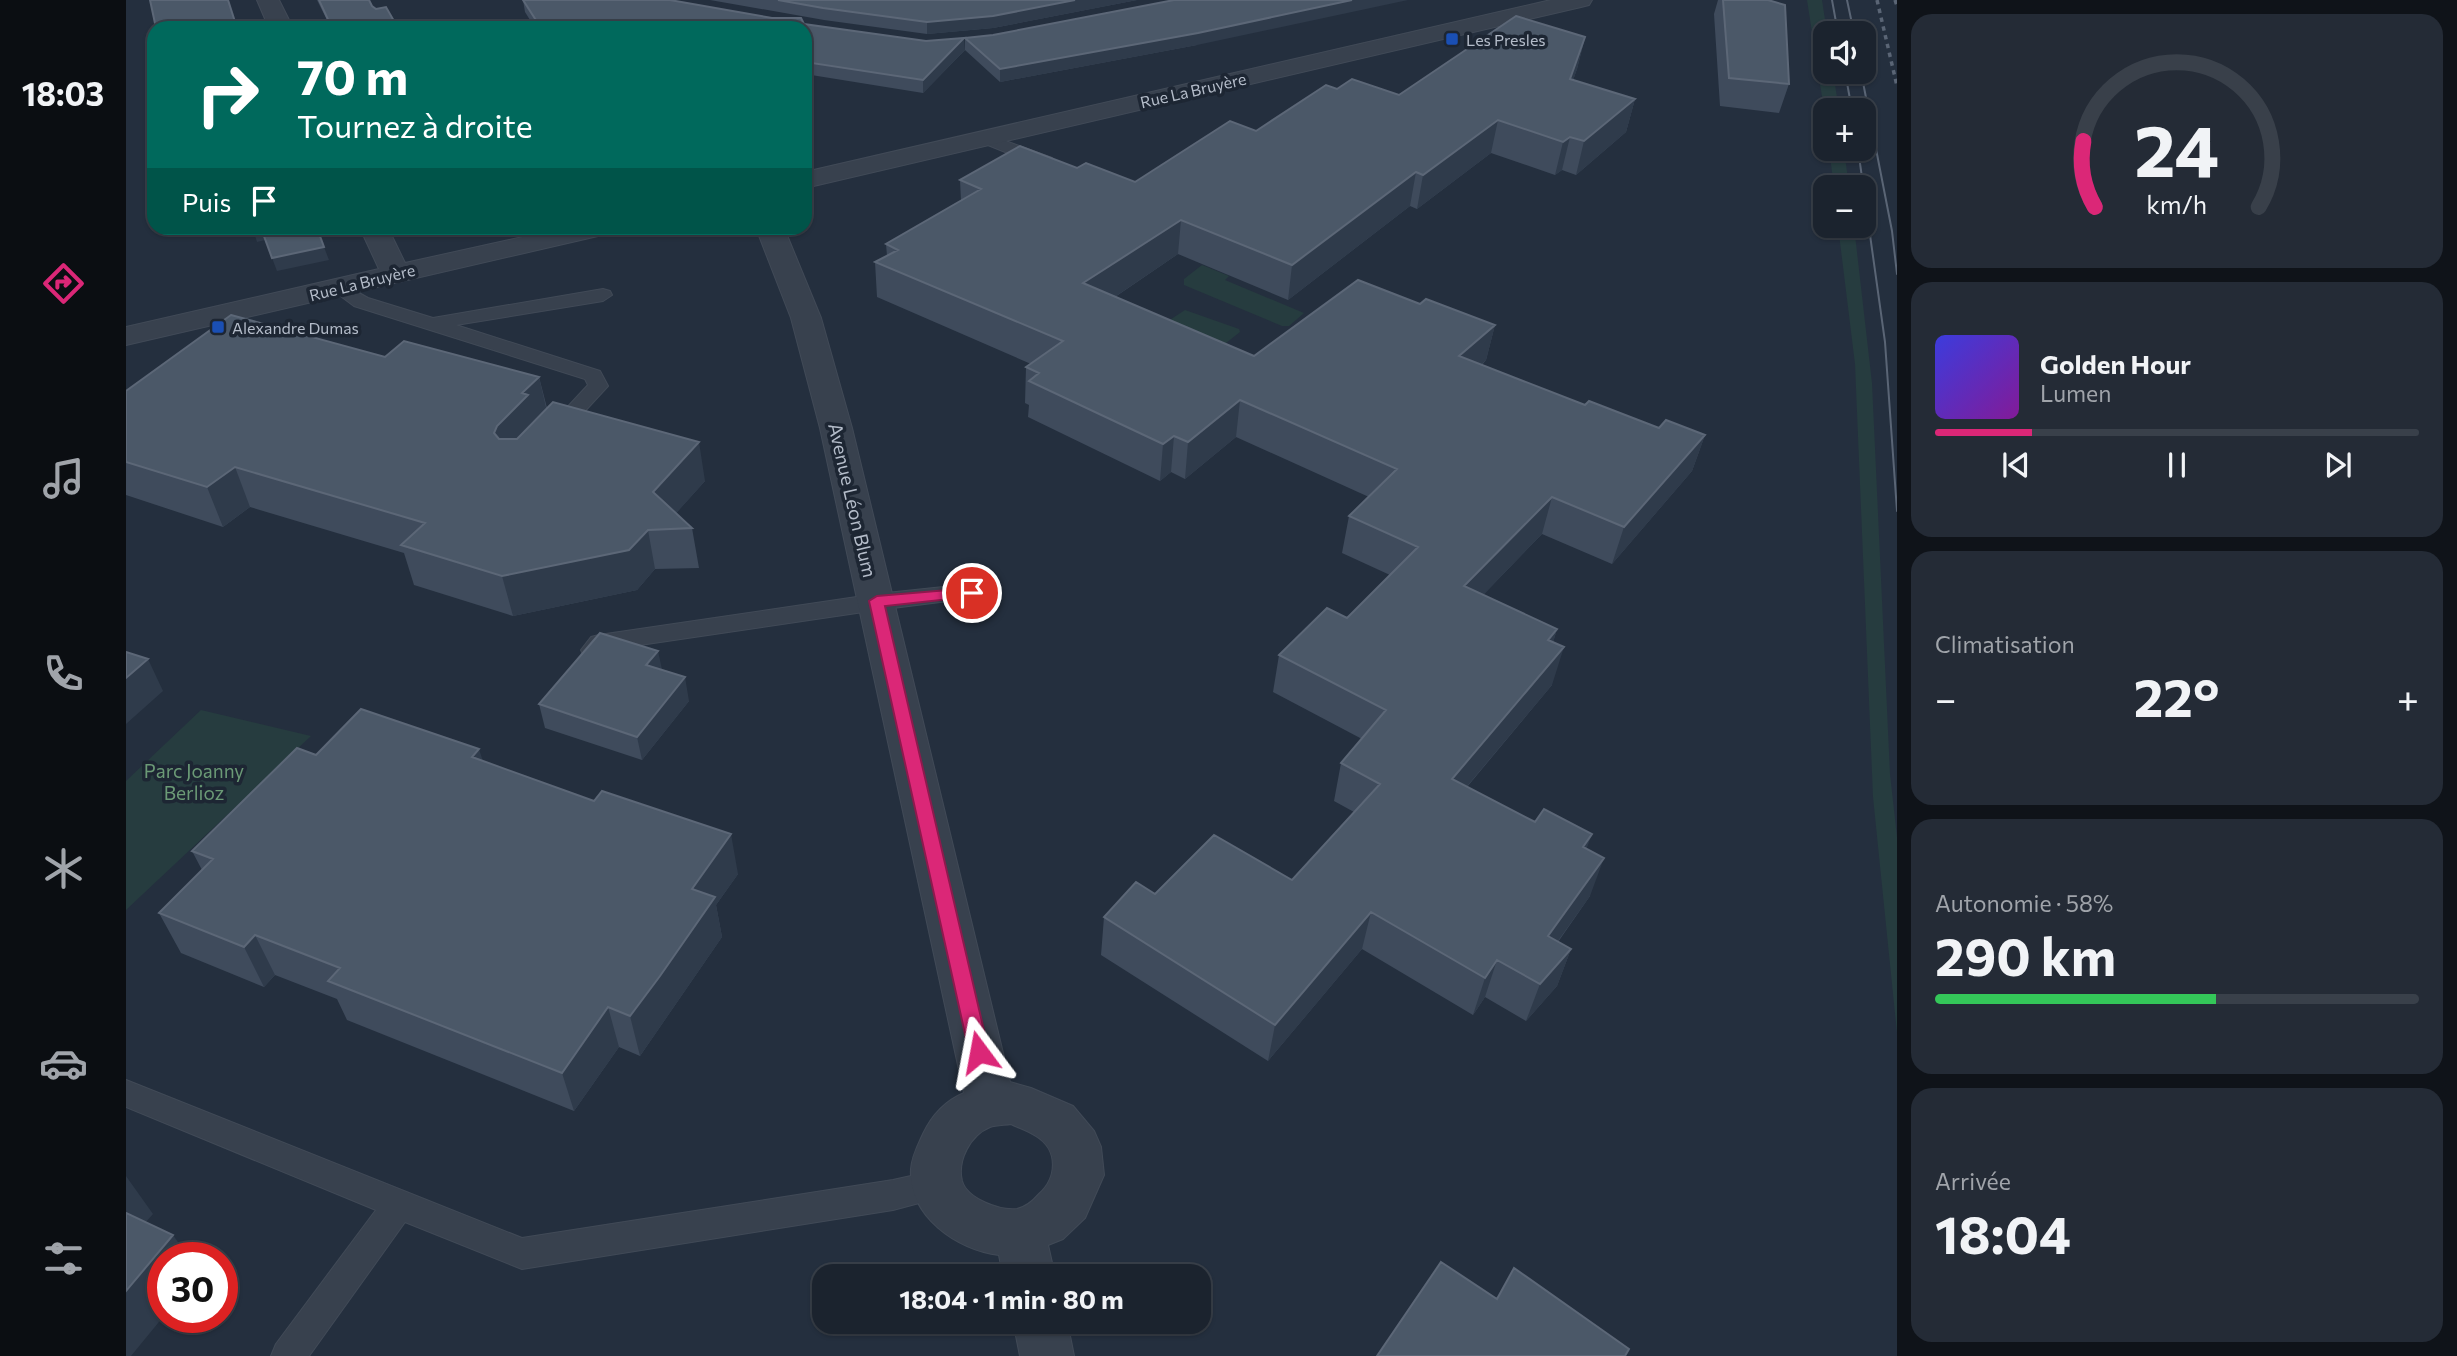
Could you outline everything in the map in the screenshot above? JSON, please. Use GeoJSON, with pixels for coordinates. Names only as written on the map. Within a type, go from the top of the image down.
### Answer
{"type":"FeatureCollection","features":[{"type":"Feature","properties":{"kind":"street"},"geometry":{"type":"LineString","coordinates":[[268,0],[278,21]]}},
{"type":"Feature","properties":{"kind":"street","name":"Rue La Bruyère"},"geometry":{"type":"LineString","coordinates":[[812,178],[1581,0]]}},
{"type":"Feature","properties":{"kind":"street"},"geometry":{"type":"LineString","coordinates":[[377,235],[396,273]]}},
{"type":"Feature","properties":{"kind":"street","name":"Rue La Bruyère"},"geometry":{"type":"LineString","coordinates":[[126,336],[567,235]]}},
{"type":"Feature","properties":{"kind":"street","name":"Avenue Léon Blum"},"geometry":{"type":"LineString","coordinates":[[772,235],[806,318],[836,428],[991,1105]]}},
{"type":"Feature","properties":{"kind":"street"},"geometry":{"type":"LineString","coordinates":[[1014,1103],[1037,1109],[1057,1121],[1072,1138],[1079,1158],[1079,1178],[1072,1197],[1060,1214],[1041,1226],[1024,1254],[998,1233],[979,1228],[960,1217],[946,1203],[938,1185],[935,1164],[941,1144],[953,1127],[970,1113],[991,1105],[1014,1103]]}},
{"type":"Feature","properties":{"kind":"street"},"geometry":{"type":"LineString","coordinates":[[1043,1334],[1047,1356]]}},
{"type":"Feature","properties":{"kind":"lane"},"geometry":{"type":"LineString","coordinates":[[984,138],[1057,167]]}},
{"type":"Feature","properties":{"kind":"lane"},"geometry":{"type":"LineString","coordinates":[[339,288],[361,302],[593,375],[598,386],[544,443]]}},
{"type":"Feature","properties":{"kind":"lane"},"geometry":{"type":"LineString","coordinates":[[431,323],[603,295]]}},
{"type":"Feature","properties":{"kind":"lane"},"geometry":{"type":"LineString","coordinates":[[578,667],[599,643],[877,601],[972,593]]}},
{"type":"Feature","properties":{"kind":"lane"},"geometry":{"type":"LineString","coordinates":[[126,1093],[522,1254],[893,1195],[938,1185]]}},
{"type":"Feature","properties":{"kind":"lane"},"geometry":{"type":"LineString","coordinates":[[288,1356],[399,1204]]}},
{"type":"Feature","properties":{"kind":"green space"},"geometry":{"type":"Polygon","coordinates":[[[1807,0],[1822,0],[1825,21],[1813,21],[1813,39],[1807,0]]]}},
{"type":"Feature","properties":{"kind":"green space"},"geometry":{"type":"Polygon","coordinates":[[[1820,84],[1835,84],[1837,98],[1822,98],[1820,84]]]}},
{"type":"Feature","properties":{"kind":"green space"},"geometry":{"type":"Polygon","coordinates":[[[1831,161],[1846,161],[1847,175],[1832,175],[1831,161]]]}},
{"type":"Feature","properties":{"kind":"green space"},"geometry":{"type":"Polygon","coordinates":[[[1839,238],[1855,238],[1872,383],[1890,774],[1897,837],[1897,1033],[1873,797],[1855,364],[1839,238]]]}},
{"type":"Feature","properties":{"kind":"green space"},"geometry":{"type":"Polygon","coordinates":[[[1202,265],[1229,276],[1225,280],[1304,313],[1289,326],[1282,326],[1184,285],[1184,279],[1202,265]]]}},
{"type":"Feature","properties":{"kind":"green space"},"geometry":{"type":"Polygon","coordinates":[[[1185,310],[1239,329],[1240,332],[1207,358],[1150,333],[1185,310]]]}},
{"type":"Feature","properties":{"kind":"green space","name":"Parc Joanny Berlioz"},"geometry":{"type":"Polygon","coordinates":[[[201,710],[311,736],[126,910],[126,781],[201,710]]]}},
{"type":"Feature","properties":{"kind":"building"},"geometry":{"type":"Polygon","coordinates":[[[150,0],[228,0],[235,21],[154,21],[150,0]]]}},
{"type":"Feature","properties":{"kind":"building"},"geometry":{"type":"Polygon","coordinates":[[[319,0],[369,0],[376,9],[386,7],[394,21],[329,21],[319,0]]]}},
{"type":"Feature","properties":{"kind":"building"},"geometry":{"type":"Polygon","coordinates":[[[523,0],[670,0],[772,18],[801,18],[802,21],[536,21],[523,0]]]}},
{"type":"Feature","properties":{"kind":"building"},"geometry":{"type":"Polygon","coordinates":[[[778,0],[1075,0],[993,16],[927,22],[778,0]]]}},
{"type":"Feature","properties":{"kind":"building"},"geometry":{"type":"Polygon","coordinates":[[[1174,0],[1352,0],[1198,33],[1000,69],[965,38],[993,35],[1174,0]]]}},
{"type":"Feature","properties":{"kind":"building"},"geometry":{"type":"Polygon","coordinates":[[[1723,0],[1768,0],[1785,5],[1789,84],[1729,78],[1723,0]]]}},
{"type":"Feature","properties":{"kind":"building"},"geometry":{"type":"Polygon","coordinates":[[[1516,16],[1585,37],[1570,79],[1635,99],[1584,141],[1570,137],[1563,142],[1498,120],[1423,175],[1416,172],[1292,265],[1181,220],[1083,283],[1254,356],[1358,280],[1420,304],[1426,299],[1495,325],[1459,356],[1585,405],[1589,401],[1659,428],[1666,420],[1705,435],[1624,527],[1552,497],[1464,586],[1557,629],[1548,640],[1564,647],[1452,779],[1535,822],[1544,809],[1592,834],[1583,847],[1604,858],[1548,936],[1571,949],[1540,984],[1497,960],[1485,978],[1371,912],[1275,1025],[1104,917],[1136,882],[1155,894],[1214,835],[1292,880],[1380,784],[1341,763],[1386,710],[1279,655],[1327,608],[1347,618],[1418,547],[1349,516],[1397,469],[1240,400],[1188,442],[1174,436],[1163,444],[1029,381],[1039,373],[1026,367],[1063,341],[875,262],[898,250],[886,244],[981,189],[960,180],[1020,146],[1077,168],[1086,163],[1135,182],[1230,121],[1256,131],[1326,85],[1337,89],[1352,79],[1399,95],[1516,16]]]}},
{"type":"Feature","properties":{"kind":"building"},"geometry":{"type":"Polygon","coordinates":[[[812,25],[926,41],[964,38],[923,80],[812,63],[812,25]]]}},
{"type":"Feature","properties":{"kind":"building"},"geometry":{"type":"Polygon","coordinates":[[[264,235],[320,235],[324,247],[272,258],[264,235]]]}},
{"type":"Feature","properties":{"kind":"building"},"geometry":{"type":"Polygon","coordinates":[[[231,315],[385,357],[404,341],[539,377],[522,393],[528,395],[497,426],[494,433],[499,439],[517,439],[553,402],[699,442],[653,492],[692,528],[648,530],[629,550],[502,576],[401,545],[425,523],[235,467],[207,487],[126,462],[126,391],[231,315]]]}},
{"type":"Feature","properties":{"kind":"building"},"geometry":{"type":"Polygon","coordinates":[[[600,633],[658,651],[646,665],[685,677],[637,737],[539,704],[600,633]]]}},
{"type":"Feature","properties":{"kind":"building"},"geometry":{"type":"Polygon","coordinates":[[[126,652],[148,659],[126,678],[126,652]]]}},
{"type":"Feature","properties":{"kind":"building"},"geometry":{"type":"Polygon","coordinates":[[[361,709],[479,749],[472,757],[594,801],[602,791],[731,834],[692,889],[715,897],[660,976],[630,1016],[608,1007],[562,1073],[328,981],[340,968],[255,935],[244,947],[159,913],[213,859],[192,851],[297,748],[316,755],[361,709]]]}},
{"type":"Feature","properties":{"kind":"building"},"geometry":{"type":"Polygon","coordinates":[[[126,1213],[173,1235],[167,1242],[147,1242],[147,1266],[126,1291],[126,1213]]]}},
{"type":"Feature","properties":{"kind":"building"},"geometry":{"type":"Polygon","coordinates":[[[1441,1262],[1497,1299],[1514,1268],[1629,1349],[1625,1356],[1377,1356],[1441,1262]]]}},
{"type":"Feature","properties":{"kind":"tram line"},"geometry":{"type":"LineString","coordinates":[[1832,0],[1836,21]]}},
{"type":"Feature","properties":{"kind":"tram line"},"geometry":{"type":"LineString","coordinates":[[1847,0],[1851,21]]}},
{"type":"Feature","properties":{"kind":"tram line"},"geometry":{"type":"LineString","coordinates":[[1847,84],[1850,98]]}},
{"type":"Feature","properties":{"kind":"tram line"},"geometry":{"type":"LineString","coordinates":[[1863,84],[1892,231],[1897,274]]}},
{"type":"Feature","properties":{"kind":"tram line"},"geometry":{"type":"LineString","coordinates":[[1860,161],[1885,342],[1897,511]]}},
{"type":"Feature","properties":{"kind":"railway"},"geometry":{"type":"LineString","coordinates":[[1877,0],[1897,86]]}},
{"type":"Feature","properties":{"kind":"railway"},"geometry":{"type":"LineString","coordinates":[[1895,0],[1897,6]]}},
{"type":"Feature","properties":{"kind":"place","name":"Les Presles"},"geometry":{"type":"Point","coordinates":[1452,39]}},
{"type":"Feature","properties":{"kind":"place","name":"Alexandre Dumas"},"geometry":{"type":"Point","coordinates":[218,327]}},
{"type":"Feature","properties":{"kind":"route"},"geometry":{"type":"LineString","coordinates":[[972,593],[877,601],[979,1052]]}}]}
